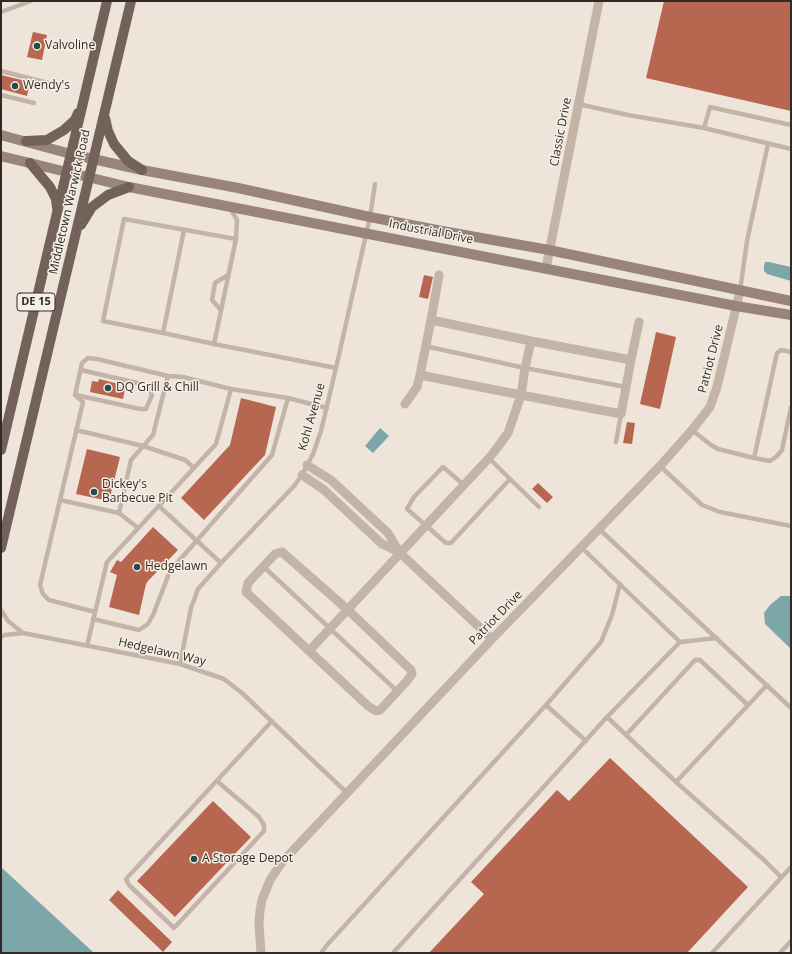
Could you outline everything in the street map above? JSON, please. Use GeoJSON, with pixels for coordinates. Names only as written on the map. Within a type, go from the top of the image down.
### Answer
{"type":"FeatureCollection","features":[{"type":"Feature","properties":{"kind":"main road","name":"Middletown Warwick Road"},"geometry":{"type":"LineString","coordinates":[[1,450],[107,1]]}},
{"type":"Feature","properties":{"kind":"main road","name":"Middletown Warwick Road"},"geometry":{"type":"LineString","coordinates":[[1,548],[131,1]]}},
{"type":"Feature","properties":{"kind":"main road"},"geometry":{"type":"LineString","coordinates":[[26,141],[47,140],[64,130],[75,120],[83,104]]}},
{"type":"Feature","properties":{"kind":"main road"},"geometry":{"type":"LineString","coordinates":[[104,114],[108,131],[114,144],[128,161],[142,170]]}},
{"type":"Feature","properties":{"kind":"main road"},"geometry":{"type":"LineString","coordinates":[[30,163],[50,186],[56,199],[57,212]]}},
{"type":"Feature","properties":{"kind":"main road"},"geometry":{"type":"LineString","coordinates":[[76,232],[92,207],[108,195],[129,187]]}},
{"type":"Feature","properties":{"kind":"street","name":"Classic Drive"},"geometry":{"type":"LineString","coordinates":[[546,268],[599,1]]}},
{"type":"Feature","properties":{"kind":"street","name":"Industrial Drive"},"geometry":{"type":"LineString","coordinates":[[1,135],[71,154],[142,170],[238,188],[442,232],[549,250],[791,301]]}},
{"type":"Feature","properties":{"kind":"street","name":"Industrial Drive"},"geometry":{"type":"LineString","coordinates":[[1,156],[129,187],[366,232],[736,306],[791,315]]}},
{"type":"Feature","properties":{"kind":"street"},"geometry":{"type":"LineString","coordinates":[[405,404],[417,387],[439,275]]}},
{"type":"Feature","properties":{"kind":"street","name":"Patriot Drive"},"geometry":{"type":"LineString","coordinates":[[260,953],[259,923],[262,900],[270,880],[283,861],[492,639],[598,528],[660,466],[710,407],[717,386],[740,291]]}},
{"type":"Feature","properties":{"kind":"street"},"geometry":{"type":"LineString","coordinates":[[431,320],[632,360]]}},
{"type":"Feature","properties":{"kind":"street"},"geometry":{"type":"LineString","coordinates":[[420,375],[621,414],[639,322]]}},
{"type":"Feature","properties":{"kind":"street"},"geometry":{"type":"LineString","coordinates":[[310,651],[489,458],[508,433],[521,395],[531,341]]}},
{"type":"Feature","properties":{"kind":"street"},"geometry":{"type":"LineString","coordinates":[[307,465],[331,480],[388,533],[400,553],[492,639]]}},
{"type":"Feature","properties":{"kind":"street"},"geometry":{"type":"LineString","coordinates":[[302,475],[323,489],[382,544],[400,553]]}},
{"type":"Feature","properties":{"kind":"street"},"geometry":{"type":"LineString","coordinates":[[282,552],[348,610],[411,670],[412,674],[407,681],[380,710],[376,711],[368,706],[246,592],[248,583],[264,566],[275,554],[282,552]]}},
{"type":"Feature","properties":{"kind":"lane"},"geometry":{"type":"LineString","coordinates":[[1,12],[31,1]]}},
{"type":"Feature","properties":{"kind":"lane"},"geometry":{"type":"LineString","coordinates":[[1,71],[48,84]]}},
{"type":"Feature","properties":{"kind":"lane"},"geometry":{"type":"LineString","coordinates":[[1,95],[34,103]]}},
{"type":"Feature","properties":{"kind":"lane"},"geometry":{"type":"LineString","coordinates":[[578,104],[628,115],[704,128],[791,149]]}},
{"type":"Feature","properties":{"kind":"lane"},"geometry":{"type":"LineString","coordinates":[[704,128],[710,107],[791,125]]}},
{"type":"Feature","properties":{"kind":"lane"},"geometry":{"type":"LineString","coordinates":[[740,291],[747,241],[768,144]]}},
{"type":"Feature","properties":{"kind":"lane","name":"Kohl Avenue"},"geometry":{"type":"LineString","coordinates":[[180,664],[190,608],[198,589],[294,486],[302,475],[313,454],[327,408],[370,217],[375,184]]}},
{"type":"Feature","properties":{"kind":"lane"},"geometry":{"type":"LineString","coordinates":[[214,344],[236,239],[236,220],[229,206]]}},
{"type":"Feature","properties":{"kind":"lane"},"geometry":{"type":"LineString","coordinates":[[236,239],[124,219],[103,321],[336,368]]}},
{"type":"Feature","properties":{"kind":"lane"},"geometry":{"type":"LineString","coordinates":[[163,333],[184,230]]}},
{"type":"Feature","properties":{"kind":"lane"},"geometry":{"type":"LineString","coordinates":[[221,310],[212,300],[215,283],[228,275]]}},
{"type":"Feature","properties":{"kind":"lane"},"geometry":{"type":"LineString","coordinates":[[425,346],[525,368],[626,387]]}},
{"type":"Feature","properties":{"kind":"lane"},"geometry":{"type":"LineString","coordinates":[[754,458],[777,353],[781,350],[791,352]]}},
{"type":"Feature","properties":{"kind":"lane"},"geometry":{"type":"LineString","coordinates":[[75,395],[82,363],[88,358],[168,376],[184,376],[231,389],[288,398],[327,408]]}},
{"type":"Feature","properties":{"kind":"lane"},"geometry":{"type":"LineString","coordinates":[[75,395],[146,409],[152,395],[146,385],[138,382],[81,370]]}},
{"type":"Feature","properties":{"kind":"lane"},"geometry":{"type":"LineString","coordinates":[[119,513],[131,460],[153,435],[168,376]]}},
{"type":"Feature","properties":{"kind":"lane"},"geometry":{"type":"LineString","coordinates":[[87,646],[107,562],[216,444],[231,389]]}},
{"type":"Feature","properties":{"kind":"lane"},"geometry":{"type":"LineString","coordinates":[[75,395],[83,402],[40,585],[43,594],[49,600],[95,612]]}},
{"type":"Feature","properties":{"kind":"lane"},"geometry":{"type":"LineString","coordinates":[[93,620],[139,630],[148,624],[170,571],[272,455],[288,398]]}},
{"type":"Feature","properties":{"kind":"lane"},"geometry":{"type":"LineString","coordinates":[[692,430],[718,449],[770,461],[782,450],[791,407]]}},
{"type":"Feature","properties":{"kind":"lane"},"geometry":{"type":"LineString","coordinates":[[616,442],[621,414]]}},
{"type":"Feature","properties":{"kind":"lane"},"geometry":{"type":"LineString","coordinates":[[76,430],[143,446],[185,460],[194,468]]}},
{"type":"Feature","properties":{"kind":"lane"},"geometry":{"type":"LineString","coordinates":[[489,458],[539,507]]}},
{"type":"Feature","properties":{"kind":"lane"},"geometry":{"type":"LineString","coordinates":[[660,466],[702,505],[720,512],[791,526]]}},
{"type":"Feature","properties":{"kind":"lane"},"geometry":{"type":"LineString","coordinates":[[464,485],[443,467],[414,497],[407,508],[446,543],[451,543],[510,479]]}},
{"type":"Feature","properties":{"kind":"lane"},"geometry":{"type":"LineString","coordinates":[[60,500],[119,513],[138,528]]}},
{"type":"Feature","properties":{"kind":"lane"},"geometry":{"type":"LineString","coordinates":[[159,506],[221,563]]}},
{"type":"Feature","properties":{"kind":"lane"},"geometry":{"type":"LineString","coordinates":[[598,528],[791,708]]}},
{"type":"Feature","properties":{"kind":"lane"},"geometry":{"type":"LineString","coordinates":[[581,547],[680,642]]}},
{"type":"Feature","properties":{"kind":"lane"},"geometry":{"type":"LineString","coordinates":[[264,566],[397,691]]}},
{"type":"Feature","properties":{"kind":"lane"},"geometry":{"type":"LineString","coordinates":[[321,953],[332,939],[546,705],[601,642],[612,615],[620,584]]}},
{"type":"Feature","properties":{"kind":"lane"},"geometry":{"type":"LineString","coordinates":[[1,610],[8,621],[23,633]]}},
{"type":"Feature","properties":{"kind":"lane"},"geometry":{"type":"LineString","coordinates":[[1,637],[5,635],[23,633]]}},
{"type":"Feature","properties":{"kind":"lane","name":"Hedgelawn Way"},"geometry":{"type":"LineString","coordinates":[[23,633],[180,664],[224,679],[242,693],[272,721],[347,794]]}},
{"type":"Feature","properties":{"kind":"lane"},"geometry":{"type":"LineString","coordinates":[[392,953],[607,718],[680,642],[716,638]]}},
{"type":"Feature","properties":{"kind":"lane"},"geometry":{"type":"LineString","coordinates":[[626,735],[695,660],[700,660],[748,705]]}},
{"type":"Feature","properties":{"kind":"lane"},"geometry":{"type":"LineString","coordinates":[[676,782],[767,685]]}},
{"type":"Feature","properties":{"kind":"lane"},"geometry":{"type":"LineString","coordinates":[[546,705],[586,741]]}},
{"type":"Feature","properties":{"kind":"lane"},"geometry":{"type":"LineString","coordinates":[[607,718],[781,877]]}},
{"type":"Feature","properties":{"kind":"lane"},"geometry":{"type":"LineString","coordinates":[[217,781],[258,817],[264,825],[264,831],[174,928],[128,885],[126,879],[272,721]]}},
{"type":"Feature","properties":{"kind":"lane"},"geometry":{"type":"LineString","coordinates":[[712,953],[791,867]]}},
{"type":"Feature","properties":{"kind":"lane"},"geometry":{"type":"LineString","coordinates":[[780,953],[791,942]]}},
{"type":"Feature","properties":{"kind":"water"},"geometry":{"type":"Polygon","coordinates":[[[765,262],[791,267],[791,281],[767,274],[764,271],[765,262]]]}},
{"type":"Feature","properties":{"kind":"water"},"geometry":{"type":"Polygon","coordinates":[[[380,428],[389,436],[373,453],[365,446],[380,428]]]}},
{"type":"Feature","properties":{"kind":"water"},"geometry":{"type":"Polygon","coordinates":[[[781,596],[791,596],[791,649],[765,624],[764,613],[770,605],[781,596]]]}},
{"type":"Feature","properties":{"kind":"water"},"geometry":{"type":"Polygon","coordinates":[[[1,867],[94,953],[1,953],[1,867]]]}},
{"type":"Feature","properties":{"kind":"building"},"geometry":{"type":"Polygon","coordinates":[[[664,1],[791,1],[791,111],[646,78],[664,1]]]}},
{"type":"Feature","properties":{"kind":"building","name":"Valvoline"},"geometry":{"type":"Polygon","coordinates":[[[33,32],[47,35],[42,60],[27,57],[33,32]]]}},
{"type":"Feature","properties":{"kind":"building","name":"Wendy's"},"geometry":{"type":"Polygon","coordinates":[[[1,75],[30,82],[27,96],[1,89],[1,75]]]}},
{"type":"Feature","properties":{"kind":"building"},"geometry":{"type":"Polygon","coordinates":[[[424,275],[433,277],[428,299],[419,297],[424,275]]]}},
{"type":"Feature","properties":{"kind":"building"},"geometry":{"type":"Polygon","coordinates":[[[656,332],[676,337],[660,409],[640,404],[656,332]]]}},
{"type":"Feature","properties":{"kind":"building"},"geometry":{"type":"Polygon","coordinates":[[[99,379],[119,384],[119,387],[125,389],[123,399],[90,392],[92,381],[98,382],[99,379]]]}},
{"type":"Feature","properties":{"kind":"building"},"geometry":{"type":"Polygon","coordinates":[[[241,398],[276,407],[265,455],[204,520],[181,498],[230,445],[241,398]]]}},
{"type":"Feature","properties":{"kind":"building"},"geometry":{"type":"Polygon","coordinates":[[[627,422],[635,423],[632,444],[623,443],[627,422]]]}},
{"type":"Feature","properties":{"kind":"building"},"geometry":{"type":"Polygon","coordinates":[[[87,449],[120,457],[109,501],[76,494],[87,449]]]}},
{"type":"Feature","properties":{"kind":"building"},"geometry":{"type":"Polygon","coordinates":[[[538,483],[553,497],[547,503],[532,489],[538,483]]]}},
{"type":"Feature","properties":{"kind":"building","name":"Hedgelawn"},"geometry":{"type":"Polygon","coordinates":[[[153,527],[178,550],[146,584],[139,615],[109,607],[117,575],[110,572],[117,560],[121,562],[153,527]]]}},
{"type":"Feature","properties":{"kind":"building"},"geometry":{"type":"Polygon","coordinates":[[[610,758],[748,887],[687,953],[429,953],[484,894],[471,882],[557,790],[569,801],[610,758]]]}},
{"type":"Feature","properties":{"kind":"building","name":"A Storage Depot"},"geometry":{"type":"Polygon","coordinates":[[[213,801],[251,837],[175,917],[137,881],[213,801]]]}},
{"type":"Feature","properties":{"kind":"building"},"geometry":{"type":"Polygon","coordinates":[[[118,890],[172,942],[163,952],[109,900],[118,890]]]}},
{"type":"Feature","properties":{"kind":"place","name":"Valvoline"},"geometry":{"type":"Point","coordinates":[37,46]}},
{"type":"Feature","properties":{"kind":"place","name":"Wendy's"},"geometry":{"type":"Point","coordinates":[15,86]}},
{"type":"Feature","properties":{"kind":"place","name":"DQ Grill & Chill"},"geometry":{"type":"Point","coordinates":[108,388]}},
{"type":"Feature","properties":{"kind":"place","name":"Dickey's Barbecue Pit"},"geometry":{"type":"Point","coordinates":[94,492]}},
{"type":"Feature","properties":{"kind":"place","name":"Hedgelawn"},"geometry":{"type":"Point","coordinates":[137,567]}},
{"type":"Feature","properties":{"kind":"place","name":"A Storage Depot"},"geometry":{"type":"Point","coordinates":[194,859]}}]}
